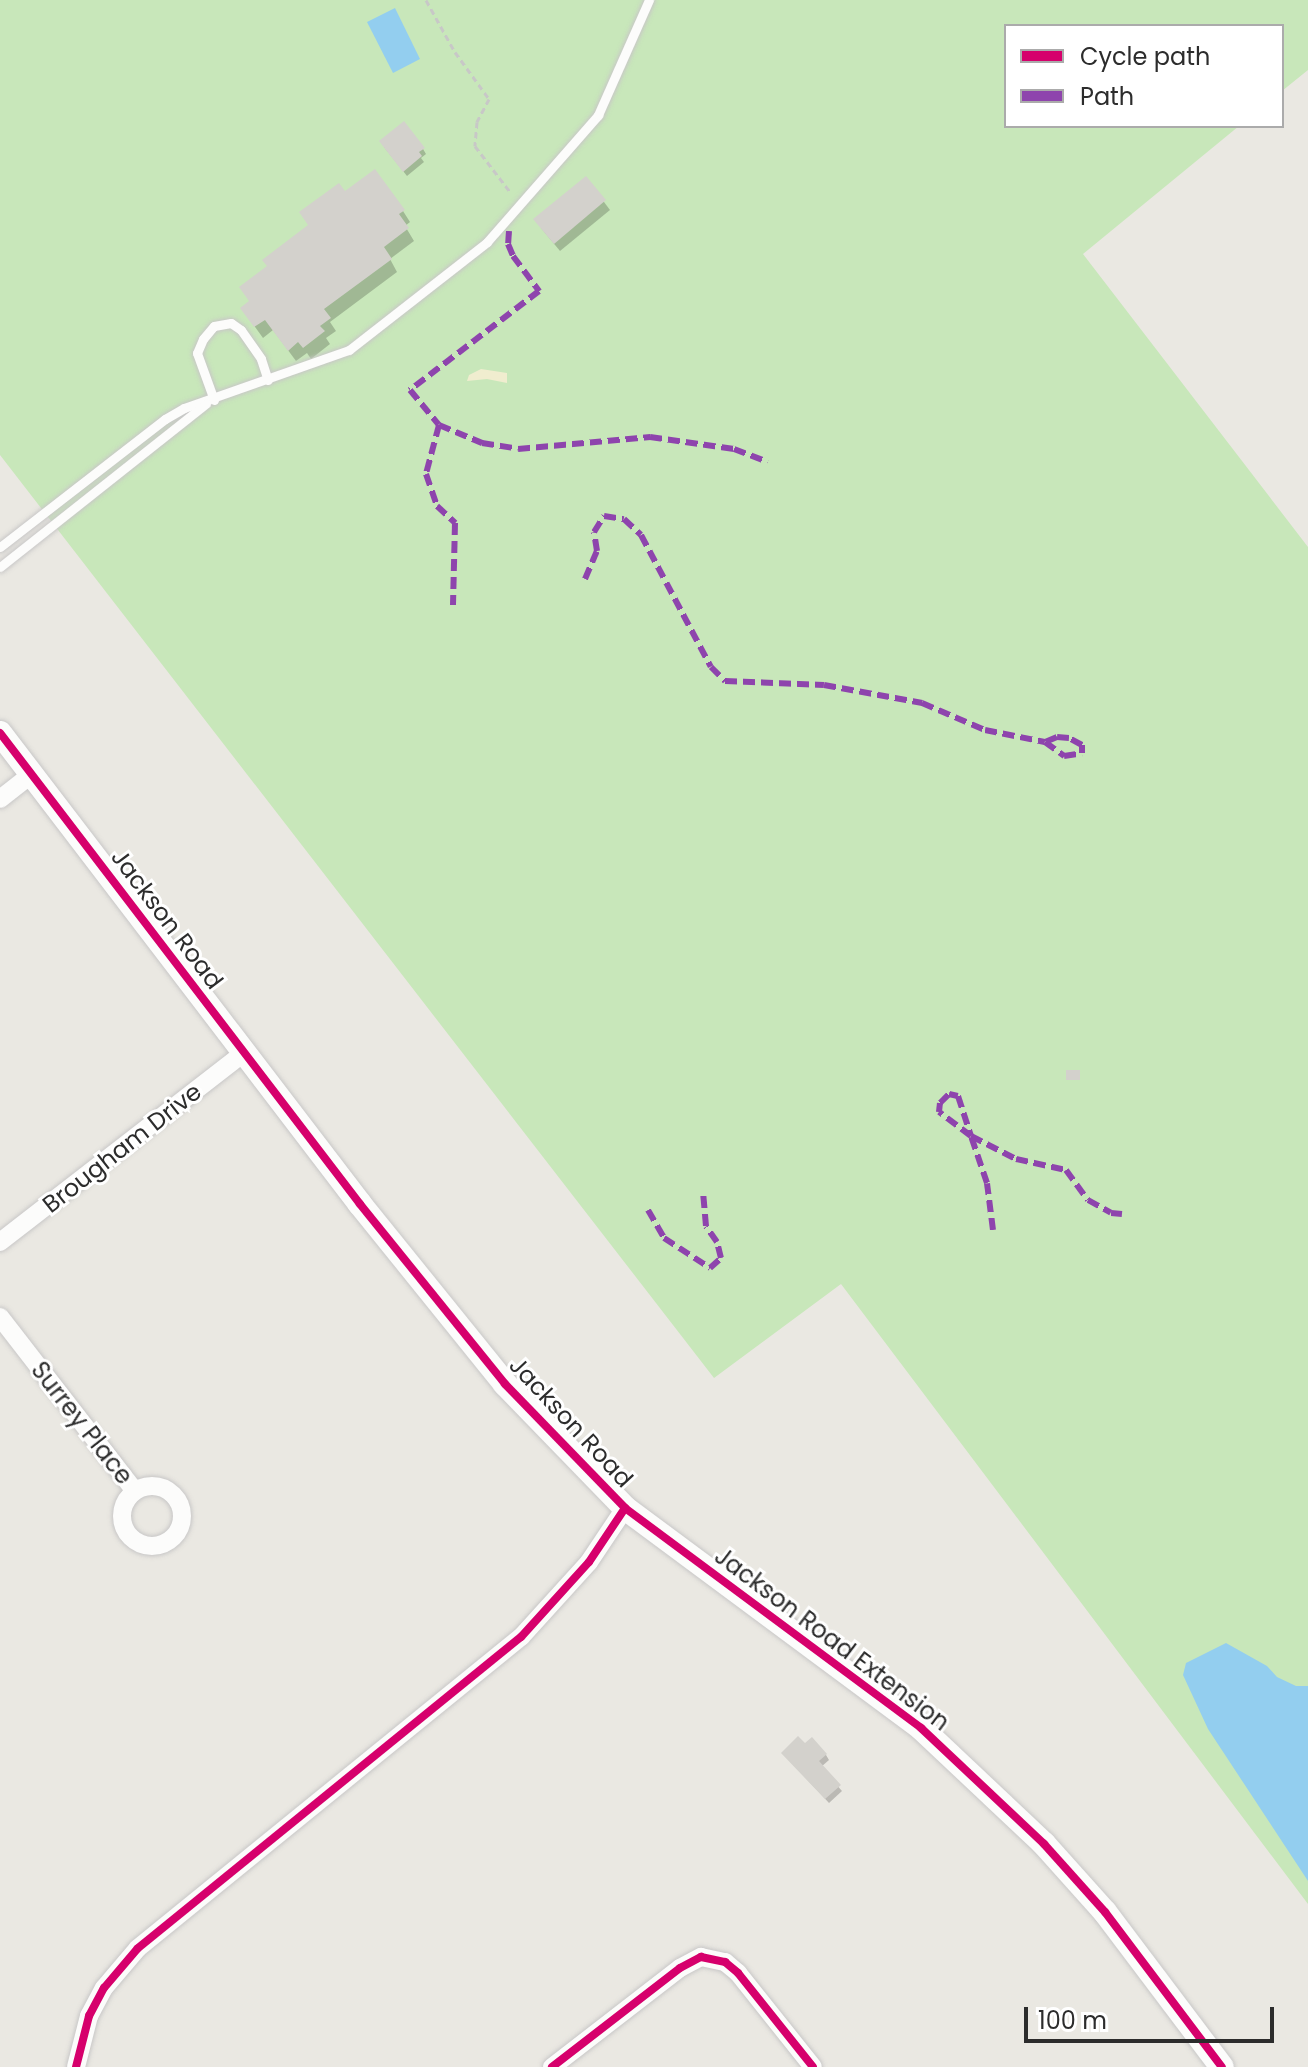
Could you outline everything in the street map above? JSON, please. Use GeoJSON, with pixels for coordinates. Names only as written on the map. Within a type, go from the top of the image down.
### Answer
{"type":"FeatureCollection","features":[{"type":"Feature","properties":{"kind":"street","name":"Jackson Road"},"geometry":{"type":"LineString","coordinates":[[0,733],[244,1053],[505,1384],[625,1508],[589,1562],[521,1637],[138,1948],[104,1988],[89,2016],[76,2067]]}},
{"type":"Feature","properties":{"kind":"street"},"geometry":{"type":"LineString","coordinates":[[0,799],[32,774]]}},
{"type":"Feature","properties":{"kind":"street","name":"Brougham Drive"},"geometry":{"type":"LineString","coordinates":[[0,1242],[244,1053]]}},
{"type":"Feature","properties":{"kind":"street","name":"Surrey Place"},"geometry":{"type":"LineString","coordinates":[[0,1317],[135,1491]]}},
{"type":"Feature","properties":{"kind":"street","name":"Jackson Road Extension"},"geometry":{"type":"LineString","coordinates":[[625,1508],[921,1728],[1044,1844],[1105,1912],[1222,2067]]}},
{"type":"Feature","properties":{"kind":"street"},"geometry":{"type":"LineString","coordinates":[[552,2067],[680,1968],[701,1957],[725,1962],[738,1973],[813,2067]]}},
{"type":"Feature","properties":{"kind":"lane"},"geometry":{"type":"LineString","coordinates":[[0,547],[165,419],[184,408],[349,350],[487,242],[598,115],[649,0]]}},
{"type":"Feature","properties":{"kind":"lane"},"geometry":{"type":"LineString","coordinates":[[211,401],[205,371],[197,353],[214,326],[231,323],[241,330],[261,359],[268,380]]}},
{"type":"Feature","properties":{"kind":"lane"},"geometry":{"type":"LineString","coordinates":[[0,567],[211,401]]}},
{"type":"Feature","properties":{"kind":"path"},"geometry":{"type":"LineString","coordinates":[[426,0],[455,52],[489,99],[477,122],[475,146],[513,195]]}},
{"type":"Feature","properties":{"kind":"green space"},"geometry":{"type":"Polygon","coordinates":[[[0,0],[1308,0],[1308,70],[1284,89],[1284,24],[1004,24],[1004,128],[1237,128],[1083,254],[1308,547],[1308,1904],[841,1284],[714,1378],[0,455],[0,0]]]}},
{"type":"Feature","properties":{"kind":"sand"},"geometry":{"type":"Polygon","coordinates":[[[481,369],[507,373],[507,383],[487,379],[467,381],[469,375],[481,369]]]}},
{"type":"Feature","properties":{"kind":"water"},"geometry":{"type":"Polygon","coordinates":[[[395,8],[420,59],[393,73],[367,22],[395,8]]]}},
{"type":"Feature","properties":{"kind":"water"},"geometry":{"type":"Polygon","coordinates":[[[1226,1643],[1267,1666],[1277,1677],[1296,1686],[1308,1686],[1308,1881],[1208,1729],[1183,1675],[1186,1663],[1226,1643]]]}},
{"type":"Feature","properties":{"kind":"building"},"geometry":{"type":"Polygon","coordinates":[[[404,121],[425,148],[419,152],[422,156],[403,172],[379,141],[404,121]]]}},
{"type":"Feature","properties":{"kind":"building"},"geometry":{"type":"Polygon","coordinates":[[[375,169],[405,210],[399,214],[409,228],[384,247],[392,259],[324,309],[331,318],[320,326],[325,331],[303,348],[298,342],[288,351],[265,320],[254,327],[240,308],[249,301],[239,287],[267,266],[262,260],[308,225],[299,212],[339,183],[345,191],[375,169]]]}},
{"type":"Feature","properties":{"kind":"building"},"geometry":{"type":"Polygon","coordinates":[[[586,176],[606,200],[554,244],[533,219],[586,176]]]}},
{"type":"Feature","properties":{"kind":"building"},"geometry":{"type":"Polygon","coordinates":[[[1066,1070],[1080,1070],[1080,1080],[1066,1080],[1066,1070]]]}},
{"type":"Feature","properties":{"kind":"building"},"geometry":{"type":"Polygon","coordinates":[[[798,1736],[805,1743],[812,1737],[827,1754],[819,1761],[841,1785],[825,1799],[781,1753],[798,1736]]]}},
{"type":"Feature","properties":{"kind":"marked path"},"geometry":{"type":"LineString","coordinates":[[509,231],[508,244],[513,256],[539,291],[410,390],[439,425],[482,443],[518,449],[650,437],[734,449],[768,462]]}},
{"type":"Feature","properties":{"kind":"marked path"},"geometry":{"type":"LineString","coordinates":[[439,425],[426,474],[437,506],[455,523],[453,605]]}},
{"type":"Feature","properties":{"kind":"marked path"},"geometry":{"type":"LineString","coordinates":[[585,579],[597,551],[594,532],[604,516],[624,519],[641,535],[711,667],[725,681],[824,685],[922,703],[985,730],[1045,742],[1064,756],[1082,753],[1082,745],[1069,738],[1057,737],[1045,742]]}},
{"type":"Feature","properties":{"kind":"marked path"},"geometry":{"type":"LineString","coordinates":[[949,1094],[958,1096],[971,1136],[939,1112],[940,1103],[949,1094]]}},
{"type":"Feature","properties":{"kind":"marked path"},"geometry":{"type":"LineString","coordinates":[[993,1230],[987,1183],[971,1136],[1016,1159],[1066,1170],[1088,1200],[1111,1213],[1122,1214]]}},
{"type":"Feature","properties":{"kind":"marked path"},"geometry":{"type":"LineString","coordinates":[[648,1210],[664,1238],[710,1268],[721,1258],[717,1242],[706,1226],[703,1192]]}},
{"type":"Feature","properties":{"kind":"cycle path"},"geometry":{"type":"LineString","coordinates":[[0,733],[360,1204],[505,1384],[625,1508],[921,1728],[1044,1844],[1105,1912],[1222,2067]]}},
{"type":"Feature","properties":{"kind":"cycle path"},"geometry":{"type":"LineString","coordinates":[[76,2067],[89,2016],[104,1988],[138,1948],[521,1637],[589,1562],[625,1508]]}},
{"type":"Feature","properties":{"kind":"cycle path"},"geometry":{"type":"LineString","coordinates":[[552,2067],[680,1968],[701,1957],[725,1962],[738,1973],[813,2067]]}}]}
